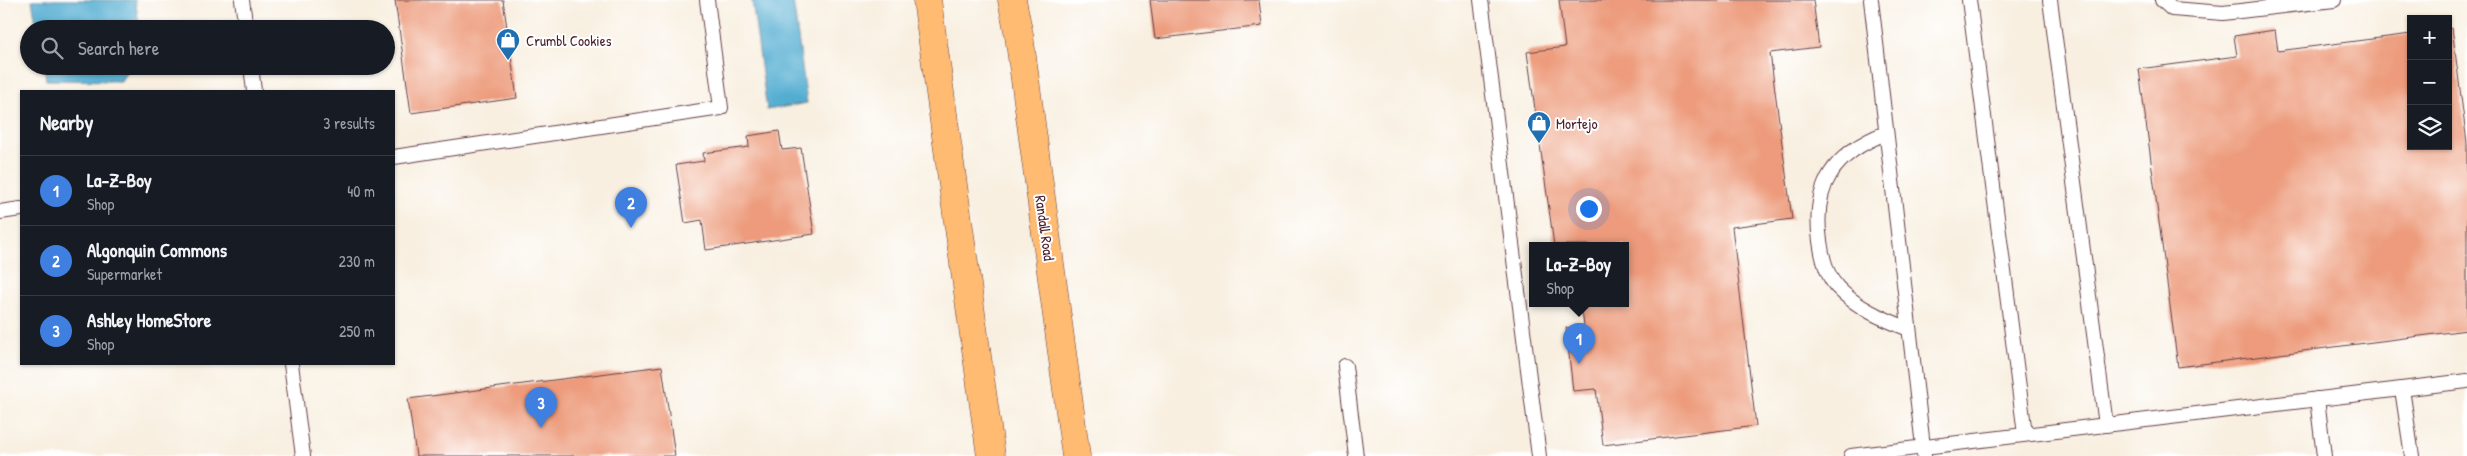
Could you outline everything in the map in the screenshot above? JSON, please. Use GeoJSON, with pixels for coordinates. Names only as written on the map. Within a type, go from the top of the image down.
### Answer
{"type":"FeatureCollection","features":[{"type":"Feature","properties":{"kind":"main road"},"geometry":{"type":"LineString","coordinates":[[927,0],[991,456]]}},
{"type":"Feature","properties":{"kind":"main road","name":"Randall Road"},"geometry":{"type":"LineString","coordinates":[[1012,0],[1019,34],[1076,456]]}},
{"type":"Feature","properties":{"kind":"lane"},"geometry":{"type":"LineString","coordinates":[[242,0],[245,20]]}},
{"type":"Feature","properties":{"kind":"lane"},"geometry":{"type":"LineString","coordinates":[[395,157],[721,108],[707,0]]}},
{"type":"Feature","properties":{"kind":"lane"},"geometry":{"type":"LineString","coordinates":[[1481,0],[1539,456]]}},
{"type":"Feature","properties":{"kind":"lane"},"geometry":{"type":"LineString","coordinates":[[1871,0],[1924,451]]}},
{"type":"Feature","properties":{"kind":"lane"},"geometry":{"type":"LineString","coordinates":[[1969,0],[2025,434]]}},
{"type":"Feature","properties":{"kind":"lane"},"geometry":{"type":"LineString","coordinates":[[2050,0],[2106,425]]}},
{"type":"Feature","properties":{"kind":"lane"},"geometry":{"type":"LineString","coordinates":[[2162,0],[2172,9],[2223,13],[2334,0]]}},
{"type":"Feature","properties":{"kind":"lane"},"geometry":{"type":"LineString","coordinates":[[252,75],[254,90]]}},
{"type":"Feature","properties":{"kind":"lane"},"geometry":{"type":"LineString","coordinates":[[1886,133],[1856,146],[1839,161],[1827,176],[1820,195],[1818,227],[1822,257],[1836,286],[1876,316],[1909,329]]}},
{"type":"Feature","properties":{"kind":"lane"},"geometry":{"type":"LineString","coordinates":[[0,212],[20,209]]}},
{"type":"Feature","properties":{"kind":"lane"},"geometry":{"type":"LineString","coordinates":[[291,365],[303,456]]}},
{"type":"Feature","properties":{"kind":"lane"},"geometry":{"type":"LineString","coordinates":[[1345,366],[1356,456]]}},
{"type":"Feature","properties":{"kind":"lane"},"geometry":{"type":"LineString","coordinates":[[1851,456],[1924,451],[2025,434],[2467,381]]}},
{"type":"Feature","properties":{"kind":"lane"},"geometry":{"type":"LineString","coordinates":[[2402,389],[2412,456]]}},
{"type":"Feature","properties":{"kind":"lane"},"geometry":{"type":"LineString","coordinates":[[2317,399],[2324,456]]}},
{"type":"Feature","properties":{"kind":"water"},"geometry":{"type":"Polygon","coordinates":[[[32,0],[135,0],[138,20],[35,20],[32,0]]]}},
{"type":"Feature","properties":{"kind":"water"},"geometry":{"type":"Polygon","coordinates":[[[752,0],[793,0],[807,103],[767,110],[752,0]]]}},
{"type":"Feature","properties":{"kind":"water"},"geometry":{"type":"Polygon","coordinates":[[[45,75],[125,75],[121,81],[46,80],[45,75]]]}},
{"type":"Feature","properties":{"kind":"building"},"geometry":{"type":"Polygon","coordinates":[[[395,0],[503,0],[517,98],[411,113],[395,0]]]}},
{"type":"Feature","properties":{"kind":"building"},"geometry":{"type":"Polygon","coordinates":[[[1150,0],[1259,0],[1262,26],[1155,39],[1150,0]]]}},
{"type":"Feature","properties":{"kind":"building"},"geometry":{"type":"Polygon","coordinates":[[[1559,0],[1813,0],[1819,47],[1770,53],[1792,219],[1732,227],[1756,426],[1603,445],[1596,389],[1573,391],[1566,328],[1584,325],[1582,307],[1629,307],[1629,242],[1554,242],[1527,52],[1565,47],[1559,0]]]}},
{"type":"Feature","properties":{"kind":"building"},"geometry":{"type":"Polygon","coordinates":[[[2452,28],[2467,143],[2467,330],[2178,367],[2139,69],[2237,56],[2234,36],[2275,30],[2278,51],[2407,35],[2407,150],[2452,150],[2452,28]]]}},
{"type":"Feature","properties":{"kind":"building"},"geometry":{"type":"Polygon","coordinates":[[[779,131],[782,150],[801,148],[814,234],[706,250],[702,220],[685,223],[676,165],[704,161],[703,153],[749,147],[748,136],[779,131]]]}},
{"type":"Feature","properties":{"kind":"building"},"geometry":{"type":"Polygon","coordinates":[[[662,366],[675,456],[416,456],[408,399],[662,366]]]}},
{"type":"Feature","properties":{"kind":"place","name":"Crumbl Cookies"},"geometry":{"type":"Point","coordinates":[508,61]}},
{"type":"Feature","properties":{"kind":"place","name":"Mortejo"},"geometry":{"type":"Point","coordinates":[1539,144]}},
{"type":"Feature","properties":{"kind":"place","name":"Algonquin Commons"},"geometry":{"type":"Point","coordinates":[631,228]}},
{"type":"Feature","properties":{"kind":"place","name":"La-Z-Boy"},"geometry":{"type":"Point","coordinates":[1579,364]}},
{"type":"Feature","properties":{"kind":"place","name":"Ashley HomeStore"},"geometry":{"type":"Point","coordinates":[541,428]}}]}
